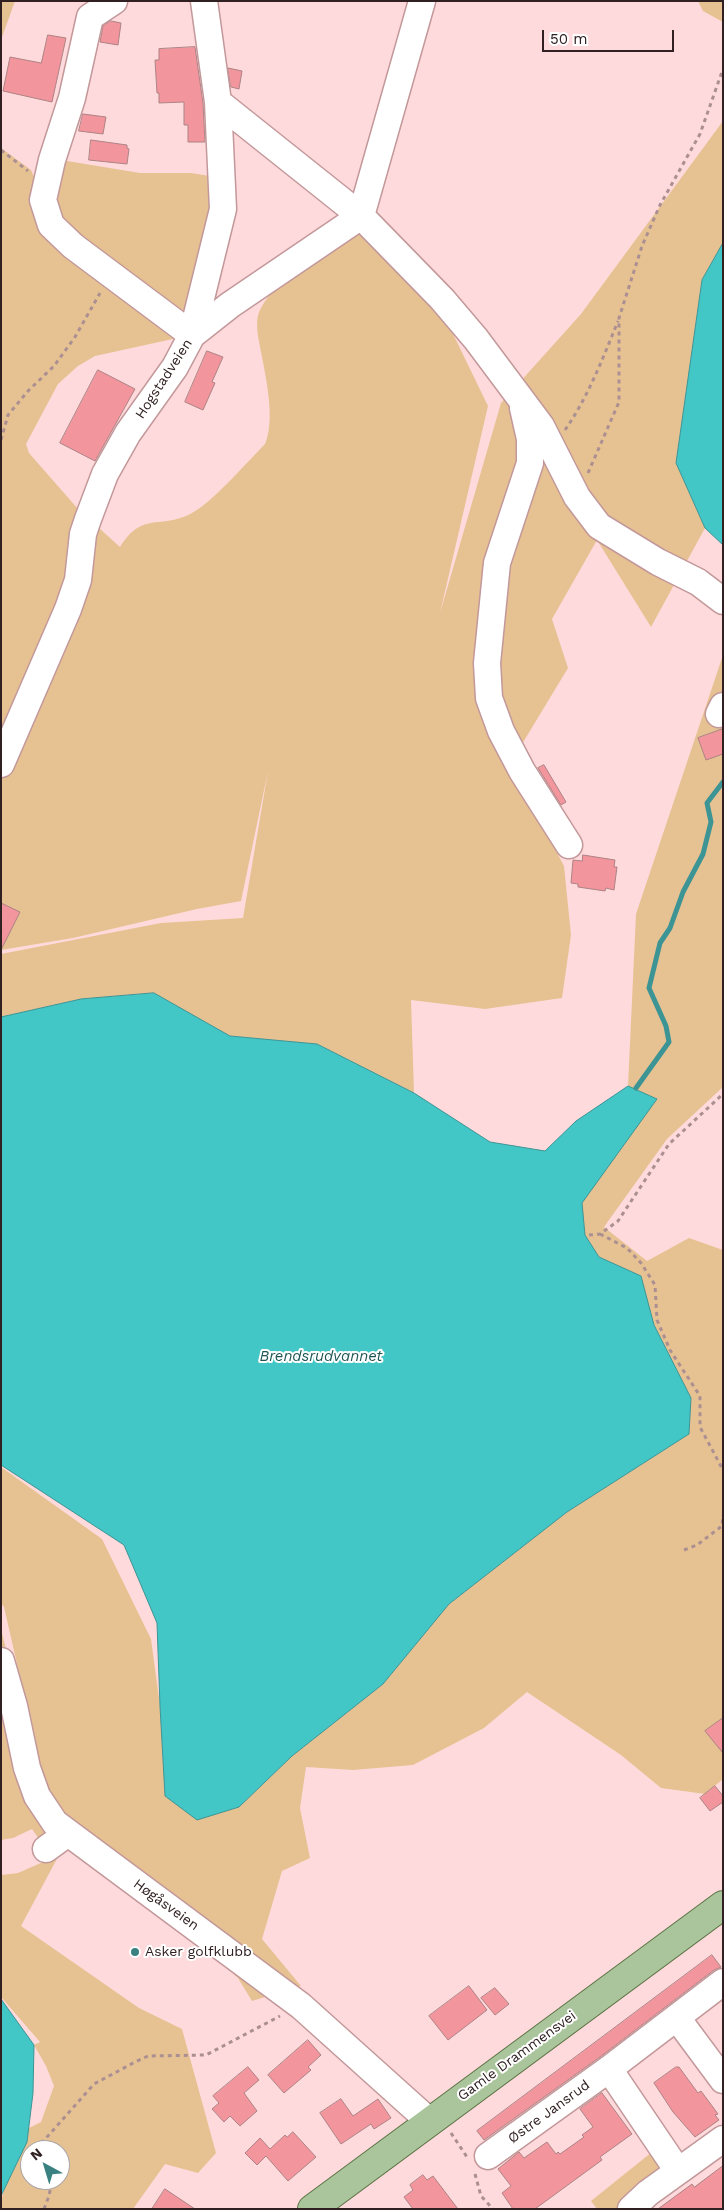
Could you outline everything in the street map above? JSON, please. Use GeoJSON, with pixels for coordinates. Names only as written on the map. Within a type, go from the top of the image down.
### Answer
{"type":"FeatureCollection","features":[{"type":"Feature","properties":{"kind":"main road","name":"Gamle Drammensvei"},"geometry":{"type":"LineString","coordinates":[[324,2205],[429,2121],[721,1910]]}},
{"type":"Feature","properties":{"kind":"street"},"geometry":{"type":"LineString","coordinates":[[114,1],[90,16],[72,98],[52,160],[43,200],[51,224],[73,246],[192,335],[222,209],[218,102],[204,1]]}},
{"type":"Feature","properties":{"kind":"street"},"geometry":{"type":"LineString","coordinates":[[361,216],[422,1]]}},
{"type":"Feature","properties":{"kind":"street"},"geometry":{"type":"LineString","coordinates":[[218,102],[361,216],[442,299],[476,338],[541,426],[577,497],[599,526],[658,562],[698,582],[723,601]]}},
{"type":"Feature","properties":{"kind":"street","name":"Hogstadveien"},"geometry":{"type":"LineString","coordinates":[[1,764],[68,609],[78,580],[85,526],[105,474],[128,433],[175,367],[192,335],[230,305],[361,216]]}},
{"type":"Feature","properties":{"kind":"street"},"geometry":{"type":"LineString","coordinates":[[521,400],[530,439],[530,463],[498,563],[487,663],[489,698],[501,732],[522,771],[569,845]]}},
{"type":"Feature","properties":{"kind":"street","name":"Høgåsveien"},"geometry":{"type":"LineString","coordinates":[[1,1661],[8,1709],[27,1768],[37,1796],[55,1823],[301,2006],[429,2121]]}},
{"type":"Feature","properties":{"kind":"street"},"geometry":{"type":"LineString","coordinates":[[46,1849],[68,1834]]}},
{"type":"Feature","properties":{"kind":"street","name":"Østre Jansrud"},"geometry":{"type":"LineString","coordinates":[[488,2156],[609,2069],[723,1982]]}},
{"type":"Feature","properties":{"kind":"street"},"geometry":{"type":"LineString","coordinates":[[677,2018],[723,2080]]}},
{"type":"Feature","properties":{"kind":"street"},"geometry":{"type":"LineString","coordinates":[[609,2069],[678,2171]]}},
{"type":"Feature","properties":{"kind":"street"},"geometry":{"type":"LineString","coordinates":[[632,2209],[678,2171],[723,2139]]}},
{"type":"Feature","properties":{"kind":"path"},"geometry":{"type":"LineString","coordinates":[[553,447],[574,416],[603,359],[619,318],[642,246],[660,205],[700,134],[723,69]]}},
{"type":"Feature","properties":{"kind":"path"},"geometry":{"type":"LineString","coordinates":[[1,440],[8,415],[28,391],[54,366],[75,337],[110,274]]}},
{"type":"Feature","properties":{"kind":"path"},"geometry":{"type":"LineString","coordinates":[[577,497],[619,402],[619,318]]}},
{"type":"Feature","properties":{"kind":"path"},"geometry":{"type":"LineString","coordinates":[[589,1235],[600,1234],[618,1221],[669,1144],[723,1094]]}},
{"type":"Feature","properties":{"kind":"path"},"geometry":{"type":"LineString","coordinates":[[600,1234],[627,1248],[642,1262],[655,1286],[657,1320],[670,1350],[700,1396],[700,1427],[723,1470]]}},
{"type":"Feature","properties":{"kind":"path"},"geometry":{"type":"LineString","coordinates":[[684,1550],[697,1545],[722,1526],[723,1515]]}},
{"type":"Feature","properties":{"kind":"path"},"geometry":{"type":"LineString","coordinates":[[44,2140],[94,2084],[148,2056],[206,2054],[301,2006]]}},
{"type":"Feature","properties":{"kind":"path"},"geometry":{"type":"LineString","coordinates":[[44,2209],[50,2190]]}},
{"type":"Feature","properties":{"kind":"shaded area"},"geometry":{"type":"Polygon","coordinates":[[[1,1],[15,1],[1,40],[1,1]]]}},
{"type":"Feature","properties":{"kind":"shaded area"},"geometry":{"type":"Polygon","coordinates":[[[698,1],[723,1],[723,22],[703,11],[698,1]]]}},
{"type":"Feature","properties":{"kind":"shaded area"},"geometry":{"type":"Polygon","coordinates":[[[723,121],[723,243],[702,280],[676,463],[705,528],[651,627],[597,540],[552,619],[568,668],[510,764],[564,866],[571,935],[562,998],[485,1009],[411,1000],[414,1093],[317,1044],[230,1036],[154,993],[81,999],[1,1017],[1,954],[161,923],[243,918],[268,771],[241,901],[197,909],[73,938],[1,950],[1,148],[31,170],[44,200],[55,159],[140,173],[191,173],[235,180],[197,325],[191,335],[95,356],[78,366],[58,384],[26,444],[29,453],[78,509],[120,547],[128,536],[142,525],[186,516],[205,504],[265,444],[270,420],[266,376],[258,333],[257,320],[260,310],[278,285],[291,273],[362,219],[438,303],[488,406],[440,613],[501,403],[581,314],[723,121]]]}},
{"type":"Feature","properties":{"kind":"shaded area"},"geometry":{"type":"Polygon","coordinates":[[[723,655],[723,1087],[667,1139],[604,1227],[647,1261],[689,1238],[723,1250],[723,1779],[705,1794],[661,1788],[621,1755],[527,1692],[484,1728],[413,1765],[353,1770],[306,1767],[300,1808],[310,1858],[282,1871],[262,1939],[301,1986],[252,2001],[238,1978],[165,1910],[65,1849],[46,1849],[32,1829],[13,1838],[1,1840],[1,1629],[36,1769],[42,1773],[4,1607],[1,1603],[1,1467],[102,1539],[151,1639],[160,1706],[165,1796],[198,1819],[239,1807],[292,1756],[383,1684],[449,1604],[567,1512],[689,1434],[691,1398],[654,1325],[641,1276],[599,1257],[585,1235],[581,1203],[656,1099],[628,1086],[636,914],[723,655]]]}},
{"type":"Feature","properties":{"kind":"shaded area"},"geometry":{"type":"Polygon","coordinates":[[[59,1855],[21,1926],[139,2008],[182,2029],[216,2153],[198,2173],[165,2164],[133,2209],[1,2209],[5,2188],[20,2154],[20,2190],[70,2190],[70,2140],[26,2140],[29,2128],[41,2122],[54,2086],[46,2066],[34,2045],[40,2042],[1,1997],[1,1875],[18,1873],[59,1855]]]}},
{"type":"Feature","properties":{"kind":"shaded area"},"geometry":{"type":"Polygon","coordinates":[[[657,2148],[661,2174],[622,2209],[597,2209],[591,2201],[657,2148]]]}},
{"type":"Feature","properties":{"kind":"water"},"geometry":{"type":"Polygon","coordinates":[[[723,243],[723,545],[705,528],[676,463],[702,280],[723,243]]]}},
{"type":"Feature","properties":{"kind":"water","name":"Brendsrudvannet"},"geometry":{"type":"Polygon","coordinates":[[[154,993],[230,1036],[317,1044],[414,1093],[490,1142],[545,1151],[576,1121],[628,1086],[657,1099],[582,1203],[585,1235],[599,1257],[641,1276],[654,1325],[691,1398],[689,1434],[567,1512],[449,1604],[383,1684],[292,1756],[239,1807],[197,1820],[165,1796],[157,1623],[124,1545],[1,1465],[1,1017],[81,999],[154,993]]]}},
{"type":"Feature","properties":{"kind":"water"},"geometry":{"type":"Polygon","coordinates":[[[1,1999],[34,2045],[33,2093],[27,2140],[20,2140],[20,2157],[1,2196],[1,1999]]]}},
{"type":"Feature","properties":{"kind":"building"},"geometry":{"type":"Polygon","coordinates":[[[111,21],[121,23],[118,45],[100,42],[103,26],[111,21]]]}},
{"type":"Feature","properties":{"kind":"building"},"geometry":{"type":"Polygon","coordinates":[[[48,35],[66,38],[52,102],[3,91],[10,57],[41,63],[48,35]]]}},
{"type":"Feature","properties":{"kind":"building"},"geometry":{"type":"Polygon","coordinates":[[[195,47],[203,103],[205,142],[188,142],[188,125],[184,125],[184,102],[159,103],[159,93],[157,93],[155,60],[159,60],[159,49],[195,47]]]}},
{"type":"Feature","properties":{"kind":"building"},"geometry":{"type":"Polygon","coordinates":[[[228,68],[242,71],[239,89],[231,87],[228,68]]]}},
{"type":"Feature","properties":{"kind":"building"},"geometry":{"type":"Polygon","coordinates":[[[83,114],[106,117],[103,134],[79,131],[83,114]]]}},
{"type":"Feature","properties":{"kind":"building"},"geometry":{"type":"Polygon","coordinates":[[[91,140],[127,145],[129,149],[127,164],[89,160],[91,140]]]}},
{"type":"Feature","properties":{"kind":"building"},"geometry":{"type":"Polygon","coordinates":[[[207,351],[223,357],[212,382],[215,383],[203,410],[185,402],[207,351]]]}},
{"type":"Feature","properties":{"kind":"building"},"geometry":{"type":"Polygon","coordinates":[[[98,370],[135,389],[95,461],[60,443],[98,370]]]}},
{"type":"Feature","properties":{"kind":"building"},"geometry":{"type":"Polygon","coordinates":[[[723,729],[723,754],[706,760],[698,738],[723,729]]]}},
{"type":"Feature","properties":{"kind":"building"},"geometry":{"type":"Polygon","coordinates":[[[544,765],[566,802],[561,805],[538,768],[544,765]]]}},
{"type":"Feature","properties":{"kind":"building"},"geometry":{"type":"Polygon","coordinates":[[[583,855],[615,860],[614,867],[617,867],[614,890],[606,888],[605,891],[578,887],[578,884],[571,883],[573,860],[582,861],[583,855]]]}},
{"type":"Feature","properties":{"kind":"building"},"geometry":{"type":"Polygon","coordinates":[[[1,903],[20,912],[1,950],[1,903]]]}},
{"type":"Feature","properties":{"kind":"building"},"geometry":{"type":"Polygon","coordinates":[[[723,1718],[723,1753],[705,1731],[723,1718]]]}},
{"type":"Feature","properties":{"kind":"building"},"geometry":{"type":"Polygon","coordinates":[[[715,1786],[723,1796],[723,1802],[710,1811],[700,1798],[715,1786]]]}},
{"type":"Feature","properties":{"kind":"building"},"geometry":{"type":"Polygon","coordinates":[[[712,1955],[721,1967],[714,1970],[600,2057],[484,2140],[477,2131],[712,1955]]]}},
{"type":"Feature","properties":{"kind":"building"},"geometry":{"type":"Polygon","coordinates":[[[469,1986],[487,2010],[448,2040],[429,2016],[469,1986]]]}},
{"type":"Feature","properties":{"kind":"building"},"geometry":{"type":"Polygon","coordinates":[[[495,1988],[509,2004],[495,2015],[481,1998],[495,1988]]]}},
{"type":"Feature","properties":{"kind":"building"},"geometry":{"type":"Polygon","coordinates":[[[308,2040],[321,2055],[308,2067],[311,2070],[284,2093],[268,2075],[308,2040]]]}},
{"type":"Feature","properties":{"kind":"building"},"geometry":{"type":"Polygon","coordinates":[[[248,2067],[259,2080],[244,2093],[257,2111],[240,2126],[230,2116],[224,2122],[212,2109],[219,2103],[213,2096],[248,2067]]]}},
{"type":"Feature","properties":{"kind":"building"},"geometry":{"type":"Polygon","coordinates":[[[676,2067],[679,2067],[698,2093],[701,2091],[718,2114],[715,2115],[719,2120],[695,2137],[673,2112],[654,2083],[676,2067]]]}},
{"type":"Feature","properties":{"kind":"building"},"geometry":{"type":"Polygon","coordinates":[[[602,2093],[632,2134],[600,2157],[602,2160],[535,2209],[513,2209],[502,2193],[511,2186],[498,2169],[519,2152],[524,2158],[547,2142],[556,2154],[558,2152],[560,2154],[584,2137],[582,2135],[593,2127],[580,2109],[602,2093]]]}},
{"type":"Feature","properties":{"kind":"building"},"geometry":{"type":"Polygon","coordinates":[[[341,2099],[353,2116],[378,2099],[391,2118],[374,2129],[371,2124],[341,2144],[320,2113],[341,2099]]]}},
{"type":"Feature","properties":{"kind":"building"},"geometry":{"type":"Polygon","coordinates":[[[293,2132],[316,2157],[288,2181],[266,2156],[257,2165],[245,2153],[260,2138],[270,2149],[285,2135],[287,2137],[293,2132]]]}},
{"type":"Feature","properties":{"kind":"building"},"geometry":{"type":"Polygon","coordinates":[[[723,2166],[723,2209],[658,2209],[692,2184],[694,2187],[723,2166]]]}},
{"type":"Feature","properties":{"kind":"building"},"geometry":{"type":"Polygon","coordinates":[[[423,2175],[427,2180],[433,2176],[458,2209],[413,2209],[404,2197],[413,2190],[410,2185],[423,2175]]]}},
{"type":"Feature","properties":{"kind":"building"},"geometry":{"type":"Polygon","coordinates":[[[165,2189],[195,2209],[152,2209],[165,2189]]]}},
{"type":"Feature","properties":{"kind":"waterway"},"geometry":{"type":"LineString","coordinates":[[636,1088],[669,1042],[666,1026],[649,988],[660,943],[670,928],[683,892],[703,854],[711,822],[707,803],[723,782]]}},
{"type":"Feature","properties":{"kind":"place","name":"Asker golfklubb"},"geometry":{"type":"Point","coordinates":[135,1952]}}]}
